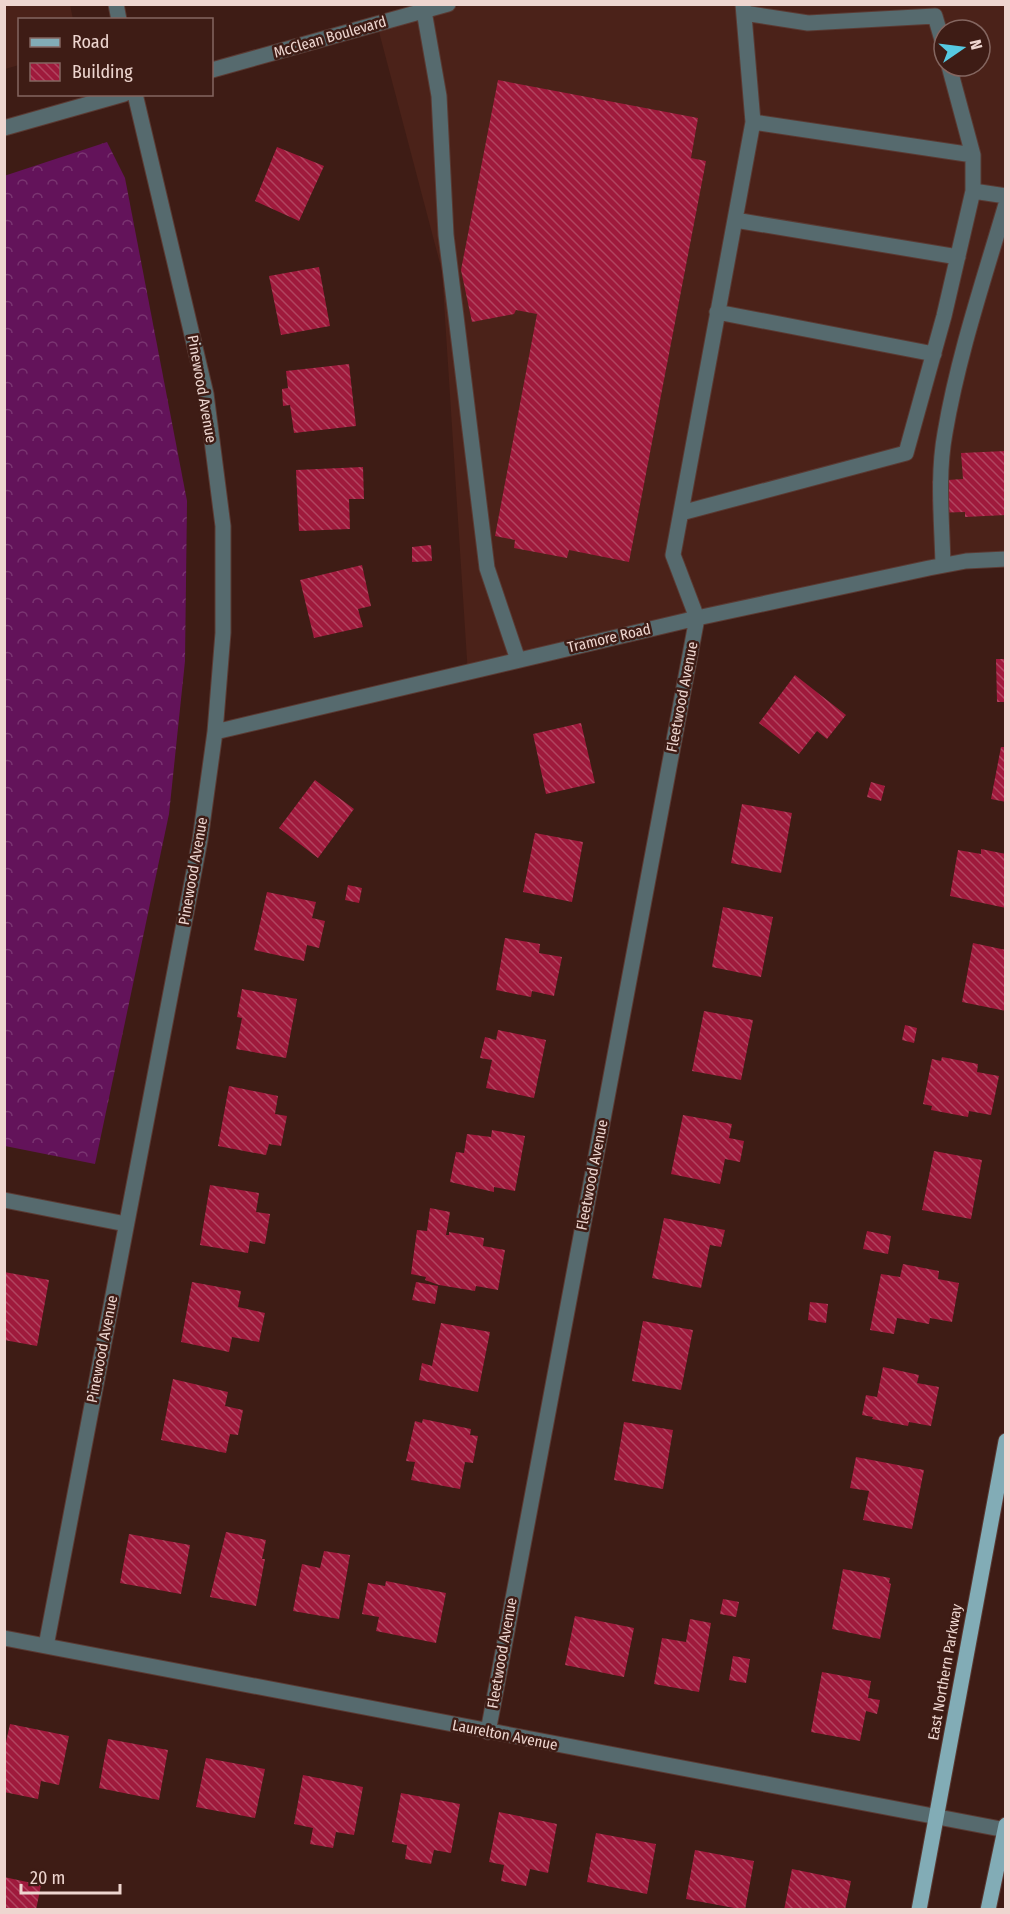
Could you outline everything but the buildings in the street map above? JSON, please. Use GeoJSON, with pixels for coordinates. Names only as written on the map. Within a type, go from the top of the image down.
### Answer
{"type":"FeatureCollection","features":[{"type":"Feature","properties":{"kind":"main road","name":"East Northern Parkway"},"geometry":{"type":"LineString","coordinates":[[919,1910],[1005,1441]]}},
{"type":"Feature","properties":{"kind":"main road"},"geometry":{"type":"LineString","coordinates":[[988,1910],[1005,1828]]}},
{"type":"Feature","properties":{"kind":"street","name":"McClean Boulevard"},"geometry":{"type":"LineString","coordinates":[[213,70],[448,4]]}},
{"type":"Feature","properties":{"kind":"street"},"geometry":{"type":"LineString","coordinates":[[697,618],[673,555],[753,122],[743,8],[808,23],[935,16],[936,18]]}},
{"type":"Feature","properties":{"kind":"street"},"geometry":{"type":"LineString","coordinates":[[424,11],[439,96],[446,235],[487,568],[518,660]]}},
{"type":"Feature","properties":{"kind":"street"},"geometry":{"type":"LineString","coordinates":[[681,513],[906,453],[934,354],[974,191],[973,155],[952,78]]}},
{"type":"Feature","properties":{"kind":"street"},"geometry":{"type":"LineString","coordinates":[[4,128],[117,96]]}},
{"type":"Feature","properties":{"kind":"street","name":"Pinewood Avenue"},"geometry":{"type":"LineString","coordinates":[[46,1646],[200,840],[215,732],[223,633],[224,526],[206,394],[135,96]]}},
{"type":"Feature","properties":{"kind":"street"},"geometry":{"type":"LineString","coordinates":[[753,122],[973,155]]}},
{"type":"Feature","properties":{"kind":"street"},"geometry":{"type":"LineString","coordinates":[[974,191],[1005,196]]}},
{"type":"Feature","properties":{"kind":"street"},"geometry":{"type":"LineString","coordinates":[[943,565],[944,435],[1005,204]]}},
{"type":"Feature","properties":{"kind":"street"},"geometry":{"type":"LineString","coordinates":[[735,220],[958,257]]}},
{"type":"Feature","properties":{"kind":"street"},"geometry":{"type":"LineString","coordinates":[[717,312],[934,354]]}},
{"type":"Feature","properties":{"kind":"street","name":"Tramore Road"},"geometry":{"type":"LineString","coordinates":[[215,732],[697,618],[943,565],[1005,559]]}},
{"type":"Feature","properties":{"kind":"street","name":"Fleetwood Avenue"},"geometry":{"type":"LineString","coordinates":[[488,1732],[697,618]]}},
{"type":"Feature","properties":{"kind":"street"},"geometry":{"type":"LineString","coordinates":[[4,1200],[126,1224]]}},
{"type":"Feature","properties":{"kind":"street","name":"Laurelton Avenue"},"geometry":{"type":"LineString","coordinates":[[4,1638],[488,1732],[1005,1828]]}},
{"type":"Feature","properties":{"kind":"shaded area"},"geometry":{"type":"Polygon","coordinates":[[[5,4],[70,5],[73,18],[18,18],[18,65],[5,69],[5,4]]]}},
{"type":"Feature","properties":{"kind":"shaded area"},"geometry":{"type":"Polygon","coordinates":[[[466,4],[1005,5],[1005,567],[956,566],[468,675],[442,271],[378,28],[466,4]]]}},
{"type":"Feature","properties":{"kind":"green space"},"geometry":{"type":"Polygon","coordinates":[[[107,142],[125,178],[187,501],[185,661],[169,814],[95,1164],[5,1146],[4,176],[107,142]]]}}]}
